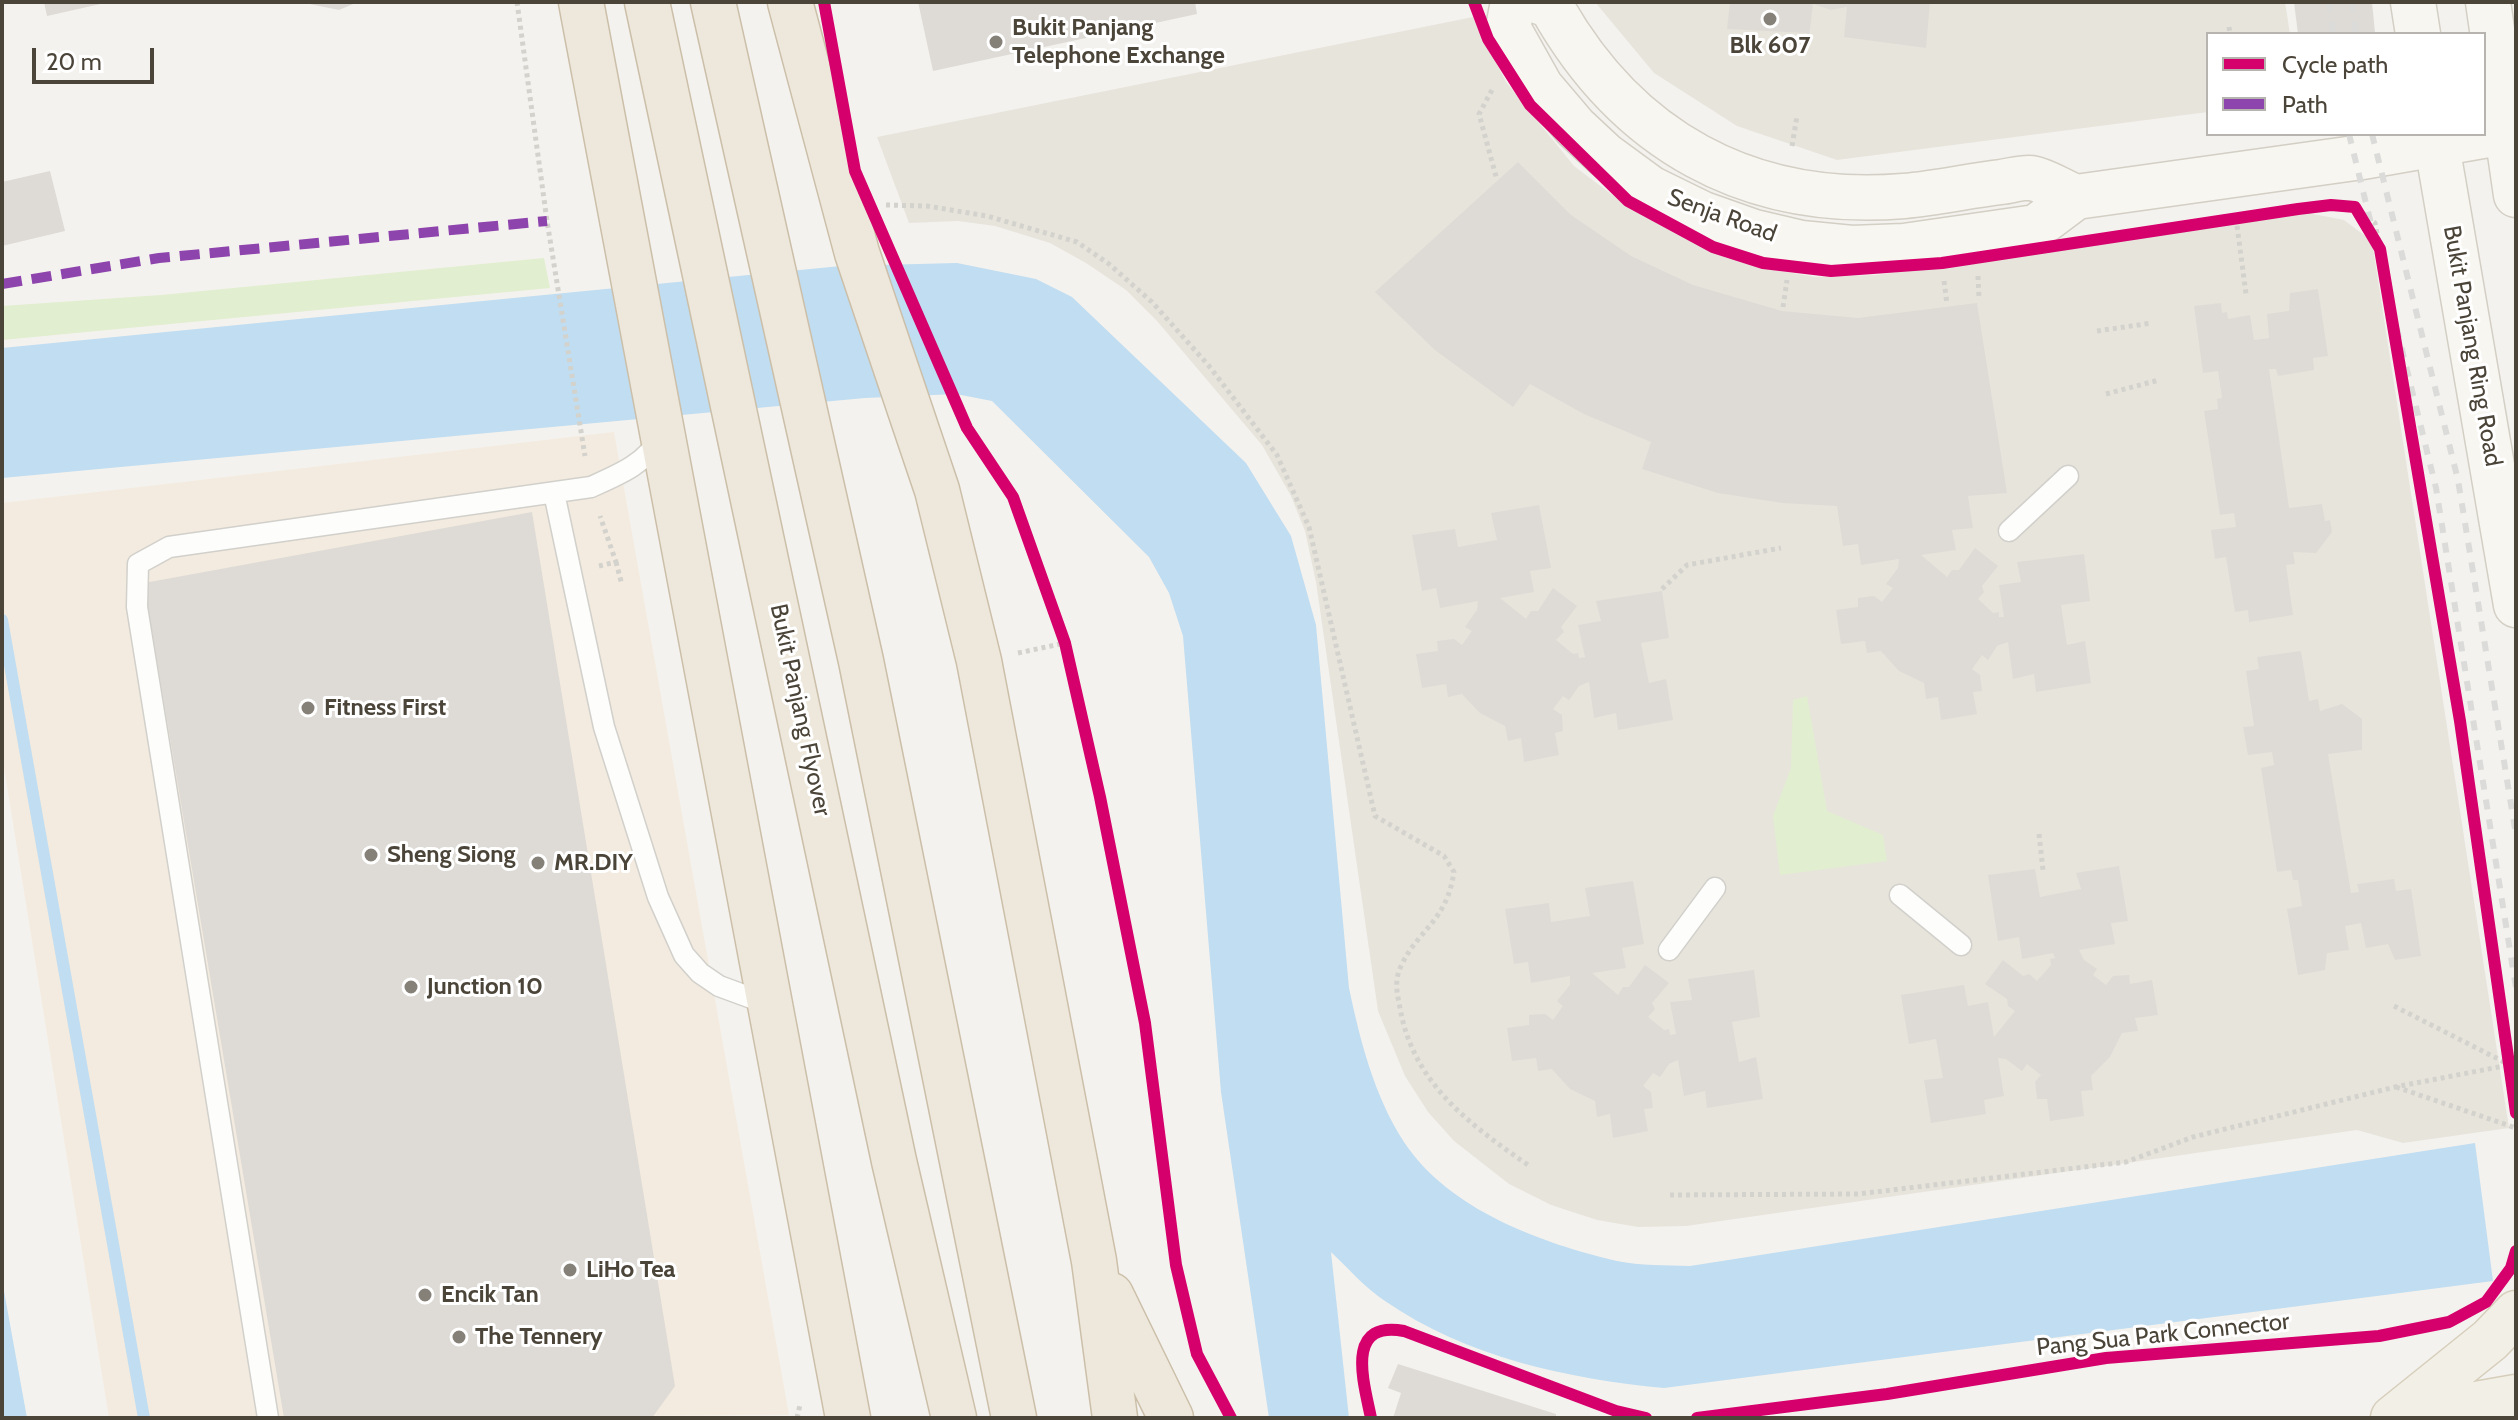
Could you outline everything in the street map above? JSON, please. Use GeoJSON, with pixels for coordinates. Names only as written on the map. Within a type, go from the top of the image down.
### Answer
{"type":"FeatureCollection","features":[{"type":"Feature","properties":{"kind":"highway"},"geometry":{"type":"LineString","coordinates":[[581,2],[848,1418]]}},
{"type":"Feature","properties":{"kind":"highway","name":"Bukit Panjang Flyover"},"geometry":{"type":"LineString","coordinates":[[647,2],[894,1161],[954,1418]]}},
{"type":"Feature","properties":{"kind":"highway"},"geometry":{"type":"LineString","coordinates":[[713,2],[861,661],[1014,1418]]}},
{"type":"Feature","properties":{"kind":"highway"},"geometry":{"type":"LineString","coordinates":[[790,2],[857,253],[937,490],[979,661],[1094,1261],[1115,1418]]}},
{"type":"Feature","properties":{"kind":"highway"},"geometry":{"type":"LineString","coordinates":[[1094,1261],[1171,1418]]}},
{"type":"Feature","properties":{"kind":"highway"},"geometry":{"type":"LineString","coordinates":[[830,1418],[837,1361]]}},
{"type":"Feature","properties":{"kind":"main road"},"geometry":{"type":"LineString","coordinates":[[2394,1418],[2490,1340],[2516,1313]]}},
{"type":"Feature","properties":{"kind":"main road"},"geometry":{"type":"LineString","coordinates":[[2394,1418],[2516,1397]]}},
{"type":"Feature","properties":{"kind":"street"},"geometry":{"type":"LineString","coordinates":[[2413,2],[2418,32]]}},
{"type":"Feature","properties":{"kind":"street"},"geometry":{"type":"LineString","coordinates":[[2488,2],[2516,195]]}},
{"type":"Feature","properties":{"kind":"street","name":"Senja Road"},"geometry":{"type":"LineString","coordinates":[[1528,10],[1541,87],[1575,127],[1605,155],[1650,188],[1703,214],[1754,232],[1814,244],[1904,246],[2036,227],[2076,197],[2466,136]]}},
{"type":"Feature","properties":{"kind":"street","name":"Senja Road"},"geometry":{"type":"LineString","coordinates":[[2486,134],[2505,132]]}},
{"type":"Feature","properties":{"kind":"street","name":"Bukit Panjang Ring Road"},"geometry":{"type":"LineString","coordinates":[[2436,139],[2516,605]]}},
{"type":"Feature","properties":{"kind":"lane"},"geometry":{"type":"LineString","coordinates":[[268,1418],[137,607],[138,564],[169,547],[591,487],[628,470],[654,448],[663,426]]}},
{"type":"Feature","properties":{"kind":"lane"},"geometry":{"type":"LineString","coordinates":[[2009,531],[2068,476]]}},
{"type":"Feature","properties":{"kind":"lane"},"geometry":{"type":"LineString","coordinates":[[554,493],[604,727],[658,897],[684,955],[700,973],[719,986],[768,1004]]}},
{"type":"Feature","properties":{"kind":"lane"},"geometry":{"type":"LineString","coordinates":[[1669,950],[1715,888]]}},
{"type":"Feature","properties":{"kind":"lane"},"geometry":{"type":"LineString","coordinates":[[1900,895],[1961,945]]}},
{"type":"Feature","properties":{"kind":"path"},"geometry":{"type":"LineString","coordinates":[[517,2],[581,436]]}},
{"type":"Feature","properties":{"kind":"path"},"geometry":{"type":"LineString","coordinates":[[2229,27],[2230,32]]}},
{"type":"Feature","properties":{"kind":"path"},"geometry":{"type":"LineString","coordinates":[[1497,180],[1479,114],[1498,79]]}},
{"type":"Feature","properties":{"kind":"path"},"geometry":{"type":"LineString","coordinates":[[1791,153],[1797,116]]}},
{"type":"Feature","properties":{"kind":"path"},"geometry":{"type":"LineString","coordinates":[[883,205],[927,206],[987,216],[1077,242],[1109,264],[1152,302],[1209,366],[1277,455],[1309,527],[1375,816],[1396,831],[1423,841],[1444,856],[1454,872],[1451,891],[1440,915],[1401,964],[1395,982],[1404,1031],[1431,1081],[1468,1124],[1528,1165]]}},
{"type":"Feature","properties":{"kind":"path"},"geometry":{"type":"LineString","coordinates":[[2349,207],[2380,249],[2382,264]]}},
{"type":"Feature","properties":{"kind":"path"},"geometry":{"type":"LineString","coordinates":[[2221,221],[2252,216]]}},
{"type":"Feature","properties":{"kind":"path"},"geometry":{"type":"LineString","coordinates":[[2236,218],[2246,294]]}},
{"type":"Feature","properties":{"kind":"path"},"geometry":{"type":"LineString","coordinates":[[1783,307],[1787,280]]}},
{"type":"Feature","properties":{"kind":"path"},"geometry":{"type":"LineString","coordinates":[[1945,294],[1947,304]]}},
{"type":"Feature","properties":{"kind":"path"},"geometry":{"type":"LineString","coordinates":[[2097,331],[2152,323]]}},
{"type":"Feature","properties":{"kind":"path"},"geometry":{"type":"LineString","coordinates":[[2106,394],[2159,380]]}},
{"type":"Feature","properties":{"kind":"path"},"geometry":{"type":"LineString","coordinates":[[1662,589],[1687,565],[1781,548]]}},
{"type":"Feature","properties":{"kind":"path"},"geometry":{"type":"LineString","coordinates":[[616,562],[622,585]]}},
{"type":"Feature","properties":{"kind":"path"},"geometry":{"type":"LineString","coordinates":[[1059,628],[1068,658]]}},
{"type":"Feature","properties":{"kind":"path"},"geometry":{"type":"LineString","coordinates":[[2039,834],[2043,870]]}},
{"type":"Feature","properties":{"kind":"path"},"geometry":{"type":"LineString","coordinates":[[2394,1006],[2510,1071]]}},
{"type":"Feature","properties":{"kind":"path"},"geometry":{"type":"LineString","coordinates":[[2507,1050],[2510,1071]]}},
{"type":"Feature","properties":{"kind":"path"},"geometry":{"type":"LineString","coordinates":[[1670,1195],[1858,1194],[2126,1162],[2193,1137],[2395,1087],[2510,1071]]}},
{"type":"Feature","properties":{"kind":"path"},"geometry":{"type":"LineString","coordinates":[[2395,1087],[2516,1128]]}},
{"type":"Feature","properties":{"kind":"shaded area"},"geometry":{"type":"Polygon","coordinates":[[[1595,2],[2285,2],[2290,32],[2206,32],[2206,112],[1837,160],[1737,126],[1654,73],[1595,2]]]}},
{"type":"Feature","properties":{"kind":"shaded area"},"geometry":{"type":"Polygon","coordinates":[[[1473,17],[1506,82],[1574,166],[1623,203],[1717,253],[1762,268],[1816,277],[1876,275],[2308,213],[2344,220],[2372,241],[2509,1128],[2403,1143],[2357,1130],[1686,1226],[1638,1227],[1597,1220],[1551,1205],[1509,1184],[1454,1141],[1428,1112],[1405,1076],[1378,1011],[1316,582],[1305,531],[1291,496],[1262,445],[1157,321],[1126,290],[1086,263],[1050,243],[995,226],[958,221],[909,223],[877,137],[1473,17]]]}},
{"type":"Feature","properties":{"kind":"shaded area"},"geometry":{"type":"Polygon","coordinates":[[[614,432],[789,1415],[109,1418],[2,755],[2,503],[614,432]]]}},
{"type":"Feature","properties":{"kind":"green space"},"geometry":{"type":"Polygon","coordinates":[[[544,258],[550,288],[2,340],[2,306],[161,295],[544,258]]]}},
{"type":"Feature","properties":{"kind":"green space"},"geometry":{"type":"Polygon","coordinates":[[[1807,696],[1827,811],[1883,835],[1887,861],[1780,875],[1773,816],[1791,768],[1793,700],[1807,696]]]}},
{"type":"Feature","properties":{"kind":"water"},"geometry":{"type":"Polygon","coordinates":[[[957,263],[1036,279],[1072,297],[1246,463],[1291,536],[1316,625],[1349,988],[1363,1047],[1384,1106],[1404,1142],[1423,1166],[1471,1205],[1528,1233],[1588,1254],[1635,1264],[1690,1266],[2475,1143],[2493,1281],[1664,1388],[1555,1371],[1484,1351],[1449,1337],[1378,1296],[1331,1252],[1349,1418],[1269,1418],[1221,1092],[1183,636],[1169,593],[1149,557],[992,401],[956,394],[865,398],[2,478],[2,348],[841,266],[957,263]]]}},
{"type":"Feature","properties":{"kind":"water"},"geometry":{"type":"Polygon","coordinates":[[[2,1280],[27,1418],[2,1418],[2,1280]]]}},
{"type":"Feature","properties":{"kind":"building"},"geometry":{"type":"Polygon","coordinates":[[[44,2],[105,2],[105,3],[47,16],[44,2]]]}},
{"type":"Feature","properties":{"kind":"building"},"geometry":{"type":"Polygon","coordinates":[[[300,2],[358,2],[339,10],[300,2]]]}},
{"type":"Feature","properties":{"kind":"building","name":"Bukit Panjang Telephone Exchange"},"geometry":{"type":"Polygon","coordinates":[[[918,2],[1195,2],[1197,14],[933,71],[918,2]]]}},
{"type":"Feature","properties":{"kind":"building","name":"Blk 607"},"geometry":{"type":"Polygon","coordinates":[[[1730,2],[1930,2],[1926,48],[1844,37],[1847,7],[1831,10],[1813,4],[1809,37],[1807,33],[1727,29],[1730,2]]]}},
{"type":"Feature","properties":{"kind":"building"},"geometry":{"type":"Polygon","coordinates":[[[2294,2],[2372,2],[2375,32],[2298,32],[2294,2]]]}},
{"type":"Feature","properties":{"kind":"building"},"geometry":{"type":"Polygon","coordinates":[[[1518,162],[1571,215],[1631,256],[1693,285],[1782,311],[1858,318],[1977,303],[2007,493],[1968,496],[1973,528],[1952,530],[1956,550],[1921,555],[1947,577],[1952,570],[1959,570],[1975,548],[1998,566],[1982,586],[1984,592],[1978,599],[1993,613],[1999,612],[1999,617],[2004,617],[1999,585],[2021,582],[2017,562],[2084,554],[2090,601],[2061,605],[2067,645],[2085,641],[2091,683],[2036,692],[2034,674],[2013,679],[2008,642],[1997,646],[1988,660],[1982,655],[1972,669],[1980,675],[1982,691],[1973,692],[1977,714],[1941,720],[1938,697],[1926,699],[1924,683],[1899,671],[1881,651],[1867,653],[1865,641],[1841,644],[1836,610],[1858,607],[1858,598],[1874,596],[1882,602],[1893,588],[1886,584],[1898,568],[1899,559],[1861,565],[1858,544],[1843,546],[1837,506],[1782,503],[1718,493],[1642,469],[1651,442],[1584,414],[1530,384],[1513,407],[1435,350],[1375,292],[1518,162]]]}},
{"type":"Feature","properties":{"kind":"building"},"geometry":{"type":"Polygon","coordinates":[[[50,171],[65,231],[2,246],[2,182],[50,171]]]}},
{"type":"Feature","properties":{"kind":"building"},"geometry":{"type":"Polygon","coordinates":[[[2318,289],[2328,356],[2313,358],[2314,370],[2278,376],[2276,369],[2269,369],[2289,508],[2322,504],[2325,521],[2330,520],[2332,532],[2316,553],[2293,552],[2295,564],[2286,565],[2293,615],[2249,622],[2248,610],[2235,612],[2226,557],[2215,559],[2211,530],[2236,527],[2234,513],[2220,515],[2204,411],[2218,409],[2217,399],[2222,398],[2218,371],[2203,373],[2194,306],[2221,303],[2222,313],[2227,312],[2228,319],[2250,315],[2254,340],[2269,338],[2267,314],[2289,311],[2290,293],[2318,289]]]}},
{"type":"Feature","properties":{"kind":"building"},"geometry":{"type":"Polygon","coordinates":[[[1539,505],[1551,568],[1530,571],[1534,592],[1500,598],[1526,619],[1531,611],[1538,611],[1553,588],[1577,606],[1561,627],[1564,632],[1556,640],[1573,654],[1578,653],[1579,658],[1585,657],[1578,625],[1601,621],[1596,601],[1662,591],[1669,638],[1641,643],[1649,683],[1666,679],[1673,720],[1618,730],[1616,713],[1594,718],[1589,682],[1579,686],[1569,700],[1563,696],[1553,709],[1562,715],[1563,731],[1555,733],[1559,755],[1524,762],[1521,738],[1508,741],[1505,726],[1480,713],[1462,694],[1448,697],[1446,684],[1422,688],[1416,654],[1438,651],[1437,641],[1454,639],[1462,645],[1472,631],[1465,627],[1477,610],[1478,601],[1440,608],[1436,588],[1422,591],[1412,535],[1455,529],[1458,547],[1497,540],[1491,513],[1539,505]]]}},
{"type":"Feature","properties":{"kind":"building","name":"Junction 10"},"geometry":{"type":"Polygon","coordinates":[[[532,512],[675,1386],[652,1418],[284,1418],[144,583],[532,512]]]}},
{"type":"Feature","properties":{"kind":"building"},"geometry":{"type":"Polygon","coordinates":[[[2301,651],[2309,701],[2318,699],[2320,711],[2342,704],[2362,719],[2362,750],[2328,754],[2351,893],[2359,892],[2357,884],[2394,879],[2396,891],[2411,889],[2421,956],[2395,960],[2388,944],[2366,948],[2361,923],[2345,926],[2349,950],[2327,953],[2325,970],[2298,975],[2287,909],[2302,906],[2298,880],[2293,880],[2291,870],[2277,872],[2261,768],[2274,765],[2272,752],[2248,755],[2243,727],[2254,726],[2246,671],[2259,669],[2257,657],[2301,651]]]}},
{"type":"Feature","properties":{"kind":"building"},"geometry":{"type":"Polygon","coordinates":[[[2119,866],[2128,921],[2111,923],[2115,944],[2079,950],[2084,960],[2097,969],[2093,975],[2106,985],[2113,976],[2129,975],[2130,984],[2152,980],[2158,1015],[2135,1018],[2138,1031],[2122,1033],[2110,1057],[2091,1076],[2093,1090],[2081,1091],[2084,1116],[2050,1121],[2047,1099],[2037,1099],[2035,1082],[2041,1075],[2027,1064],[2022,1071],[2006,1059],[1998,1058],[2004,1096],[1984,1100],[1986,1114],[1931,1123],[1924,1080],[1943,1078],[1936,1039],[1909,1044],[1901,995],[1964,985],[1968,1006],[1988,1002],[1994,1037],[2015,1011],[2008,1006],[2007,999],[1985,984],[2003,960],[2023,976],[2029,974],[2037,981],[2051,965],[2050,959],[2055,958],[2053,953],[2022,959],[2019,937],[1998,941],[1988,875],[2035,869],[2040,897],[2081,889],[2076,873],[2119,866]]]}},
{"type":"Feature","properties":{"kind":"building"},"geometry":{"type":"Polygon","coordinates":[[[1633,881],[1644,944],[1622,948],[1626,968],[1592,973],[1618,995],[1623,987],[1629,987],[1645,965],[1669,983],[1652,1003],[1655,1009],[1648,1017],[1664,1030],[1669,1029],[1670,1035],[1676,1034],[1670,1002],[1692,1000],[1688,979],[1754,970],[1760,1017],[1732,1022],[1739,1062],[1756,1057],[1763,1099],[1707,1108],[1705,1091],[1684,1096],[1678,1060],[1669,1064],[1660,1077],[1653,1073],[1643,1086],[1651,1092],[1653,1108],[1644,1109],[1648,1131],[1613,1138],[1610,1114],[1597,1117],[1595,1101],[1570,1089],[1552,1069],[1538,1071],[1536,1058],[1512,1061],[1507,1028],[1529,1025],[1529,1015],[1545,1014],[1553,1020],[1563,1006],[1557,1001],[1570,985],[1570,976],[1531,983],[1528,962],[1514,964],[1505,909],[1549,903],[1551,922],[1590,916],[1585,888],[1633,881]]]}},
{"type":"Feature","properties":{"kind":"building"},"geometry":{"type":"Polygon","coordinates":[[[1398,1364],[1556,1414],[1556,1418],[1393,1418],[1401,1393],[1388,1388],[1398,1364]]]}},
{"type":"Feature","properties":{"kind":"waterway"},"geometry":{"type":"LineString","coordinates":[[2,620],[144,1418]]}},
{"type":"Feature","properties":{"kind":"railway"},"geometry":{"type":"LineString","coordinates":[[2329,2],[2333,32]]}},
{"type":"Feature","properties":{"kind":"railway"},"geometry":{"type":"LineString","coordinates":[[2352,2],[2356,32]]}},
{"type":"Feature","properties":{"kind":"railway"},"geometry":{"type":"LineString","coordinates":[[2349,136],[2436,488],[2516,988]]}},
{"type":"Feature","properties":{"kind":"railway"},"geometry":{"type":"LineString","coordinates":[[2372,136],[2458,480],[2516,835]]}},
{"type":"Feature","properties":{"kind":"marked path"},"geometry":{"type":"LineString","coordinates":[[2,284],[159,258],[547,221]]}},
{"type":"Feature","properties":{"kind":"cycle path"},"geometry":{"type":"LineString","coordinates":[[824,2],[855,171],[967,428],[1013,497],[1065,643],[1100,797],[1145,1023],[1176,1265],[1197,1354],[1231,1418]]}},
{"type":"Feature","properties":{"kind":"cycle path"},"geometry":{"type":"LineString","coordinates":[[1474,2],[1488,39],[1530,105],[1628,201],[1713,247],[1763,263],[1831,271],[1942,263],[2298,209],[2331,205],[2355,207],[2380,249],[2460,721],[2516,1113]]}},
{"type":"Feature","properties":{"kind":"cycle path","name":"Pang Sua Park Connector"},"geometry":{"type":"LineString","coordinates":[[1697,1418],[1887,1394],[2106,1358],[2379,1336],[2449,1322],[2486,1302],[2511,1268],[2516,1251]]}},
{"type":"Feature","properties":{"kind":"cycle path"},"geometry":{"type":"LineString","coordinates":[[1371,1418],[1362,1357],[1365,1344],[1373,1335],[1385,1330],[1404,1331],[1616,1411],[1646,1418]]}},
{"type":"Feature","properties":{"kind":"place","name":"Blk 607"},"geometry":{"type":"Point","coordinates":[1770,19]}},
{"type":"Feature","properties":{"kind":"place","name":"Bukit Panjang Telephone Exchange"},"geometry":{"type":"Point","coordinates":[996,42]}},
{"type":"Feature","properties":{"kind":"place","name":"Fitness First"},"geometry":{"type":"Point","coordinates":[308,708]}},
{"type":"Feature","properties":{"kind":"place","name":"Sheng Siong"},"geometry":{"type":"Point","coordinates":[371,855]}},
{"type":"Feature","properties":{"kind":"place","name":"MR.DIY"},"geometry":{"type":"Point","coordinates":[538,863]}},
{"type":"Feature","properties":{"kind":"place","name":"Junction 10"},"geometry":{"type":"Point","coordinates":[411,987]}},
{"type":"Feature","properties":{"kind":"place","name":"LiHo Tea"},"geometry":{"type":"Point","coordinates":[570,1270]}},
{"type":"Feature","properties":{"kind":"place","name":"Encik Tan"},"geometry":{"type":"Point","coordinates":[425,1295]}},
{"type":"Feature","properties":{"kind":"place","name":"The Tennery"},"geometry":{"type":"Point","coordinates":[459,1337]}}]}
